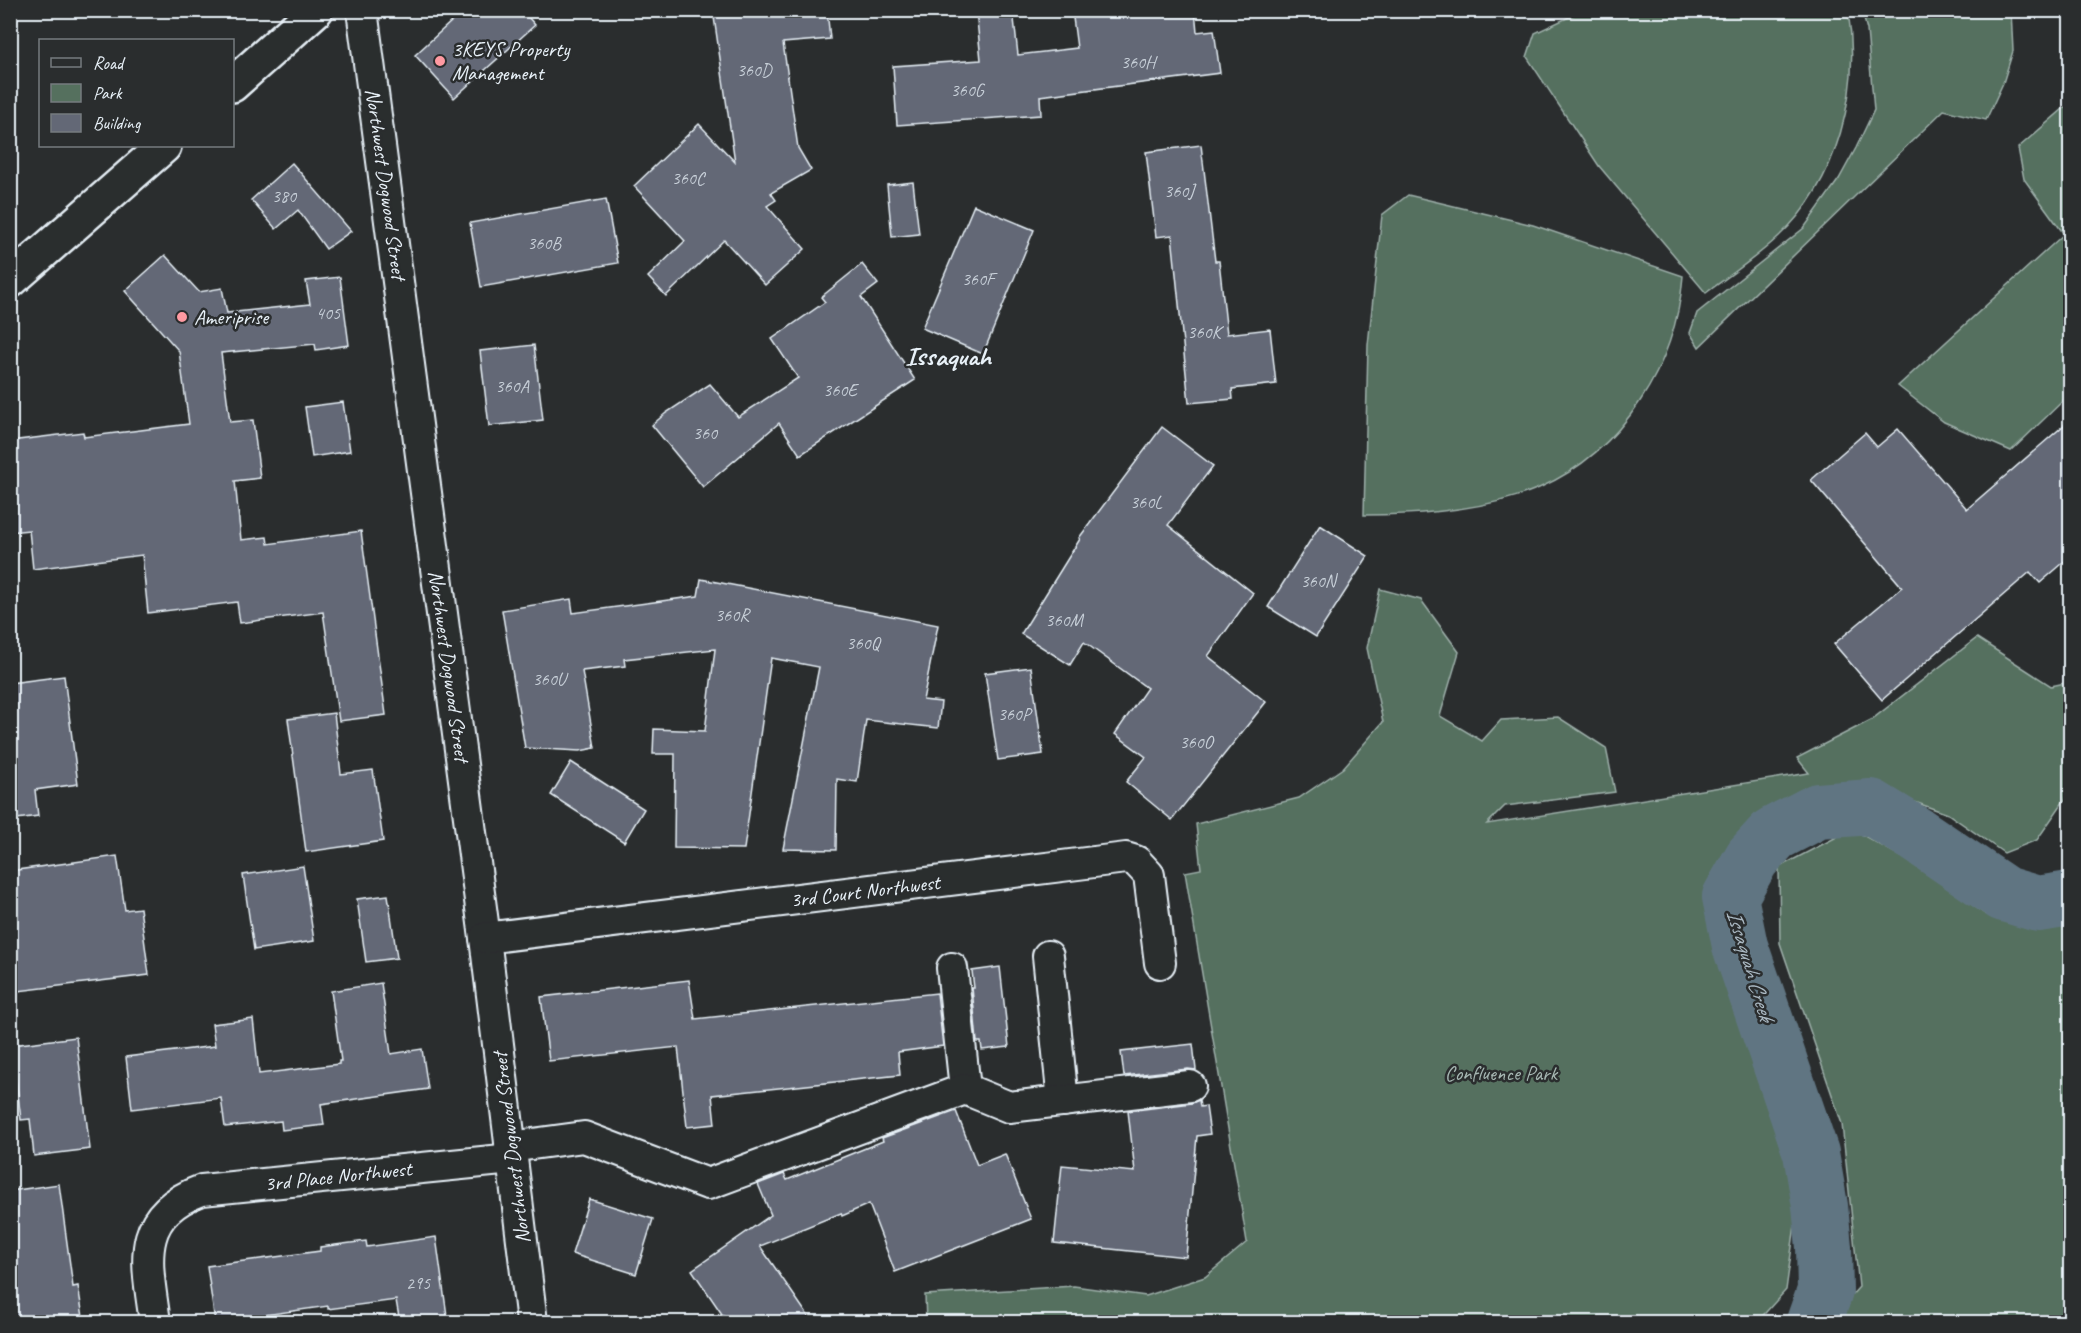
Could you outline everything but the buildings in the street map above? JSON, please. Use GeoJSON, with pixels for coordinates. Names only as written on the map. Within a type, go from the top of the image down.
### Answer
{"type":"FeatureCollection","features":[{"type":"Feature","properties":{"kind":"street"},"geometry":{"type":"LineString","coordinates":[[234,83],[316,10]]}},
{"type":"Feature","properties":{"kind":"street","name":"Northwest Dogwood Street"},"geometry":{"type":"LineString","coordinates":[[362,10],[485,938],[532,1323]]}},
{"type":"Feature","properties":{"kind":"street"},"geometry":{"type":"LineString","coordinates":[[10,281],[163,147]]}},
{"type":"Feature","properties":{"kind":"street","name":"3rd Court Northwest"},"geometry":{"type":"LineString","coordinates":[[485,938],[1126,858],[1136,861],[1149,875],[1160,963]]}},
{"type":"Feature","properties":{"kind":"street"},"geometry":{"type":"LineString","coordinates":[[1048,956],[1063,1101]]}},
{"type":"Feature","properties":{"kind":"street"},"geometry":{"type":"LineString","coordinates":[[952,968],[965,1089],[1009,1107],[1190,1086]]}},
{"type":"Feature","properties":{"kind":"street","name":"3rd Place Northwest"},"geometry":{"type":"LineString","coordinates":[[155,1323],[147,1260],[150,1239],[157,1222],[168,1208],[183,1197],[202,1190],[511,1153],[584,1137],[708,1184],[965,1089]]}},
{"type":"Feature","properties":{"kind":"green space"},"geometry":{"type":"Polygon","coordinates":[[[1584,10],[1848,11],[1851,72],[1847,103],[1830,162],[1816,190],[1799,215],[1778,237],[1706,293],[1599,166],[1527,57],[1535,33],[1584,10]]]}},
{"type":"Feature","properties":{"kind":"green space"},"geometry":{"type":"Polygon","coordinates":[[[1862,11],[2011,11],[2013,51],[2003,83],[1986,120],[1944,110],[1699,347],[1690,333],[1697,313],[1804,228],[1839,179],[1856,148],[1874,110],[1867,30],[1862,11]]]}},
{"type":"Feature","properties":{"kind":"green space"},"geometry":{"type":"Polygon","coordinates":[[[2070,103],[2070,394],[2011,451],[1944,422],[1898,386],[2064,234],[2024,179],[2018,148],[2070,103]]]}},
{"type":"Feature","properties":{"kind":"green space"},"geometry":{"type":"Polygon","coordinates":[[[1408,195],[1533,225],[1683,276],[1678,309],[1657,372],[1640,402],[1620,428],[1596,452],[1569,472],[1539,488],[1498,502],[1453,510],[1364,515],[1368,345],[1382,215],[1408,195]]]}},
{"type":"Feature","properties":{"kind":"green space","name":"Confluence Park"},"geometry":{"type":"Polygon","coordinates":[[[1380,589],[1421,600],[1459,652],[1440,716],[1482,741],[1501,720],[1558,717],[1606,748],[1615,792],[1505,806],[1487,824],[1809,773],[1797,758],[1871,720],[1977,638],[2051,686],[2070,682],[2070,792],[2037,840],[2004,853],[1948,814],[1876,788],[1778,809],[1735,852],[1711,913],[1772,1085],[1798,1203],[1786,1290],[1757,1322],[926,1322],[925,1295],[1074,1286],[1146,1296],[1205,1277],[1247,1242],[1185,872],[1201,869],[1196,824],[1299,798],[1343,768],[1383,722],[1367,648],[1380,589]]]}},
{"type":"Feature","properties":{"kind":"green space"},"geometry":{"type":"Polygon","coordinates":[[[1852,829],[1918,866],[1985,914],[2042,927],[2070,919],[2070,1322],[1828,1322],[1859,1287],[1842,1124],[1780,943],[1779,867],[1852,829]]]}},
{"type":"Feature","properties":{"kind":"waterway","name":"Issaquah Creek"},"geometry":{"type":"LineString","coordinates":[[1814,1322],[1825,1291],[1820,1206],[1811,1153],[1740,946],[1730,897],[1752,858],[1774,834],[1818,811],[1871,807],[2004,894],[2038,904],[2070,899]]}},
{"type":"Feature","properties":{"kind":"place","name":"3KEYS Property Management"},"geometry":{"type":"Point","coordinates":[440,61]}},
{"type":"Feature","properties":{"kind":"place","name":"Ameriprise"},"geometry":{"type":"Point","coordinates":[182,317]}},
{"type":"Feature","properties":{"kind":"district","name":"Issaquah"},"geometry":{"type":"Point","coordinates":[948,356]}}]}
